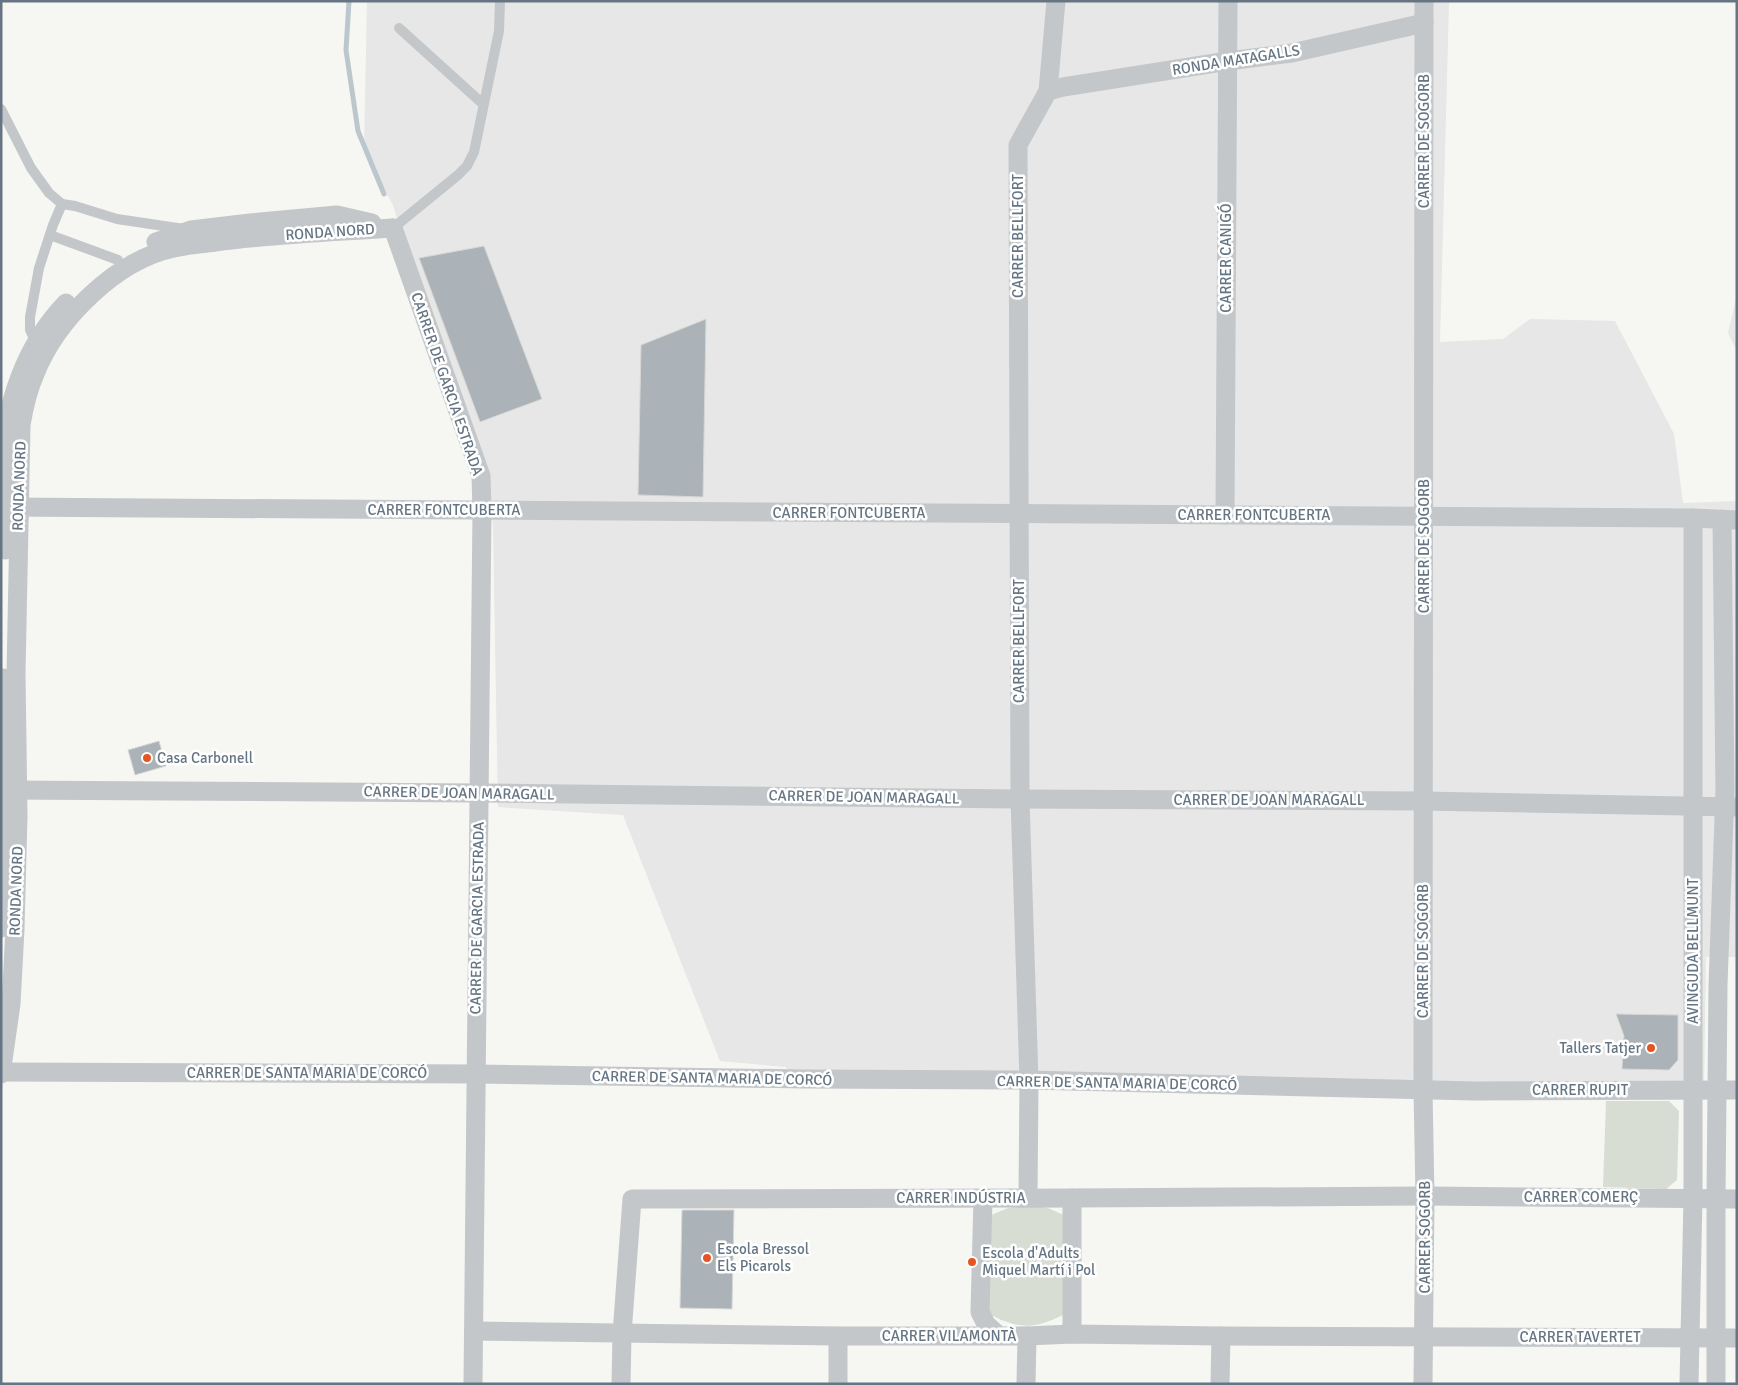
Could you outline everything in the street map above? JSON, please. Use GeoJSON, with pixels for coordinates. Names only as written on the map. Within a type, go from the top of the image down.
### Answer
{"type":"FeatureCollection","features":[{"type":"Feature","properties":{"kind":"street"},"geometry":{"type":"LineString","coordinates":[[1048,91],[1056,1]]}},
{"type":"Feature","properties":{"kind":"street","name":"CARRER CANIGÓ"},"geometry":{"type":"LineString","coordinates":[[1225,515],[1228,1]]}},
{"type":"Feature","properties":{"kind":"street","name":"CARRER DE SOGORB"},"geometry":{"type":"LineString","coordinates":[[1423,1090],[1424,1]]}},
{"type":"Feature","properties":{"kind":"street","name":"RONDA MATAGALLS"},"geometry":{"type":"LineString","coordinates":[[1048,91],[1228,61],[1292,53],[1424,23]]}},
{"type":"Feature","properties":{"kind":"street","name":"CARRER BELLFORT"},"geometry":{"type":"LineString","coordinates":[[1028,1198],[1029,1080],[1020,799],[1018,145],[1048,91]]}},
{"type":"Feature","properties":{"kind":"street","name":"RONDA NORD"},"geometry":{"type":"LineString","coordinates":[[12,507],[5,440],[10,408],[20,376],[46,326],[85,284],[118,260],[151,244],[191,230],[338,215],[393,228]]}},
{"type":"Feature","properties":{"kind":"street","name":"RONDA NORD"},"geometry":{"type":"LineString","coordinates":[[1,1072],[12,986],[15,929],[10,790],[12,507],[21,425],[26,400],[36,372],[63,325],[78,308],[103,284],[144,259],[173,248],[250,238],[393,228]]}},
{"type":"Feature","properties":{"kind":"street","name":"CARRER DE GARCIA ESTRADA"},"geometry":{"type":"LineString","coordinates":[[393,228],[481,476],[473,1384]]}},
{"type":"Feature","properties":{"kind":"street","name":"CARRER FONTCUBERTA"},"geometry":{"type":"LineString","coordinates":[[12,507],[1730,519]]}},
{"type":"Feature","properties":{"kind":"street","name":"AVINGUDA BELLMUNT"},"geometry":{"type":"LineString","coordinates":[[1689,1384],[1693,1198],[1693,518]]}},
{"type":"Feature","properties":{"kind":"street","name":"AVINGUDA BELLMUNT"},"geometry":{"type":"LineString","coordinates":[[1716,1384],[1717,1090],[1728,944],[1731,807],[1730,519]]}},
{"type":"Feature","properties":{"kind":"street","name":"RONDA NORD"},"geometry":{"type":"LineString","coordinates":[[1,928],[10,790]]}},
{"type":"Feature","properties":{"kind":"street","name":"CARRER DE JOAN MARAGALL"},"geometry":{"type":"LineString","coordinates":[[10,790],[1423,801],[1731,807]]}},
{"type":"Feature","properties":{"kind":"street"},"geometry":{"type":"LineString","coordinates":[[1693,943],[1728,944]]}},
{"type":"Feature","properties":{"kind":"street","name":"CARRER DE SANTA MARIA DE CORCÓ"},"geometry":{"type":"LineString","coordinates":[[1,1072],[476,1074],[1029,1080],[1423,1090]]}},
{"type":"Feature","properties":{"kind":"street","name":"CARRER RUPIT"},"geometry":{"type":"LineString","coordinates":[[1423,1090],[1737,1090]]}},
{"type":"Feature","properties":{"kind":"street","name":"CARRER SOGORB"},"geometry":{"type":"LineString","coordinates":[[1423,1090],[1425,1196],[1423,1384]]}},
{"type":"Feature","properties":{"kind":"street","name":"CARRER INDÚSTRIA"},"geometry":{"type":"LineString","coordinates":[[622,1334],[632,1198],[1425,1196]]}},
{"type":"Feature","properties":{"kind":"street","name":"CARRER COMERÇ"},"geometry":{"type":"LineString","coordinates":[[1425,1196],[1737,1199]]}},
{"type":"Feature","properties":{"kind":"street"},"geometry":{"type":"LineString","coordinates":[[983,1198],[980,1312],[986,1324],[998,1335]]}},
{"type":"Feature","properties":{"kind":"street"},"geometry":{"type":"LineString","coordinates":[[1072,1198],[1072,1334]]}},
{"type":"Feature","properties":{"kind":"street","name":"CARRER VILAMONTÀ"},"geometry":{"type":"LineString","coordinates":[[474,1331],[968,1337],[1072,1334],[1424,1336]]}},
{"type":"Feature","properties":{"kind":"street"},"geometry":{"type":"LineString","coordinates":[[622,1334],[622,1384]]}},
{"type":"Feature","properties":{"kind":"street"},"geometry":{"type":"LineString","coordinates":[[838,1336],[838,1384]]}},
{"type":"Feature","properties":{"kind":"street"},"geometry":{"type":"LineString","coordinates":[[1026,1384],[1027,1336]]}},
{"type":"Feature","properties":{"kind":"street"},"geometry":{"type":"LineString","coordinates":[[1220,1384],[1221,1336]]}},
{"type":"Feature","properties":{"kind":"street","name":"CARRER TAVERTET"},"geometry":{"type":"LineString","coordinates":[[1424,1336],[1737,1338]]}},
{"type":"Feature","properties":{"kind":"lane"},"geometry":{"type":"LineString","coordinates":[[393,228],[437,194],[467,166],[474,152],[499,31],[500,1]]}},
{"type":"Feature","properties":{"kind":"lane"},"geometry":{"type":"LineString","coordinates":[[399,28],[483,104]]}},
{"type":"Feature","properties":{"kind":"lane"},"geometry":{"type":"LineString","coordinates":[[1,109],[31,168],[49,193],[62,204],[117,219],[191,230]]}},
{"type":"Feature","properties":{"kind":"lane"},"geometry":{"type":"LineString","coordinates":[[36,343],[30,330],[30,316],[39,268],[62,204]]}},
{"type":"Feature","properties":{"kind":"lane"},"geometry":{"type":"LineString","coordinates":[[50,235],[118,260]]}},
{"type":"Feature","properties":{"kind":"shaded area"},"geometry":{"type":"Polygon","coordinates":[[[367,1],[1449,1],[1440,342],[1503,339],[1530,319],[1615,321],[1674,434],[1683,503],[1737,501],[1737,957],[1706,957],[1704,1087],[804,1081],[785,1067],[720,1061],[623,815],[498,807],[493,528],[488,472],[401,233],[393,205],[364,153],[367,1]]]}},
{"type":"Feature","properties":{"kind":"shaded area"},"geometry":{"type":"Polygon","coordinates":[[[1737,294],[1737,352],[1728,333],[1737,294]]]}},
{"type":"Feature","properties":{"kind":"shaded area"},"geometry":{"type":"Polygon","coordinates":[[[1606,1101],[1669,1101],[1679,1111],[1677,1180],[1666,1189],[1603,1187],[1606,1101]]]}},
{"type":"Feature","properties":{"kind":"shaded area"},"geometry":{"type":"Polygon","coordinates":[[[1028,1205],[1048,1208],[1066,1216],[1063,1315],[1042,1323],[1025,1326],[1016,1325],[987,1313],[989,1216],[1008,1208],[1028,1205]]]}},
{"type":"Feature","properties":{"kind":"building"},"geometry":{"type":"Polygon","coordinates":[[[484,246],[542,399],[480,422],[419,258],[484,246]]]}},
{"type":"Feature","properties":{"kind":"building"},"geometry":{"type":"Polygon","coordinates":[[[706,319],[703,497],[638,495],[641,345],[706,319]]]}},
{"type":"Feature","properties":{"kind":"building","name":"Casa Carbonell"},"geometry":{"type":"Polygon","coordinates":[[[159,741],[166,766],[135,775],[128,750],[159,741]]]}},
{"type":"Feature","properties":{"kind":"building","name":"Tallers Tatjer"},"geometry":{"type":"Polygon","coordinates":[[[1616,1014],[1678,1015],[1678,1060],[1669,1070],[1622,1069],[1624,1036],[1616,1014]]]}},
{"type":"Feature","properties":{"kind":"building","name":"Escola Bressol Els Picarols"},"geometry":{"type":"Polygon","coordinates":[[[682,1210],[734,1210],[732,1309],[680,1308],[682,1210]]]}},
{"type":"Feature","properties":{"kind":"waterway"},"geometry":{"type":"LineString","coordinates":[[349,1],[346,50],[358,131],[384,194]]}},
{"type":"Feature","properties":{"kind":"place","name":"Casa Carbonell"},"geometry":{"type":"Point","coordinates":[147,758]}},
{"type":"Feature","properties":{"kind":"place","name":"Tallers Tatjer"},"geometry":{"type":"Point","coordinates":[1651,1048]}},
{"type":"Feature","properties":{"kind":"place","name":"Escola Bressol Els Picarols"},"geometry":{"type":"Point","coordinates":[707,1258]}},
{"type":"Feature","properties":{"kind":"place","name":"Escola d'Adults Miquel Martí i Pol"},"geometry":{"type":"Point","coordinates":[972,1262]}}]}
